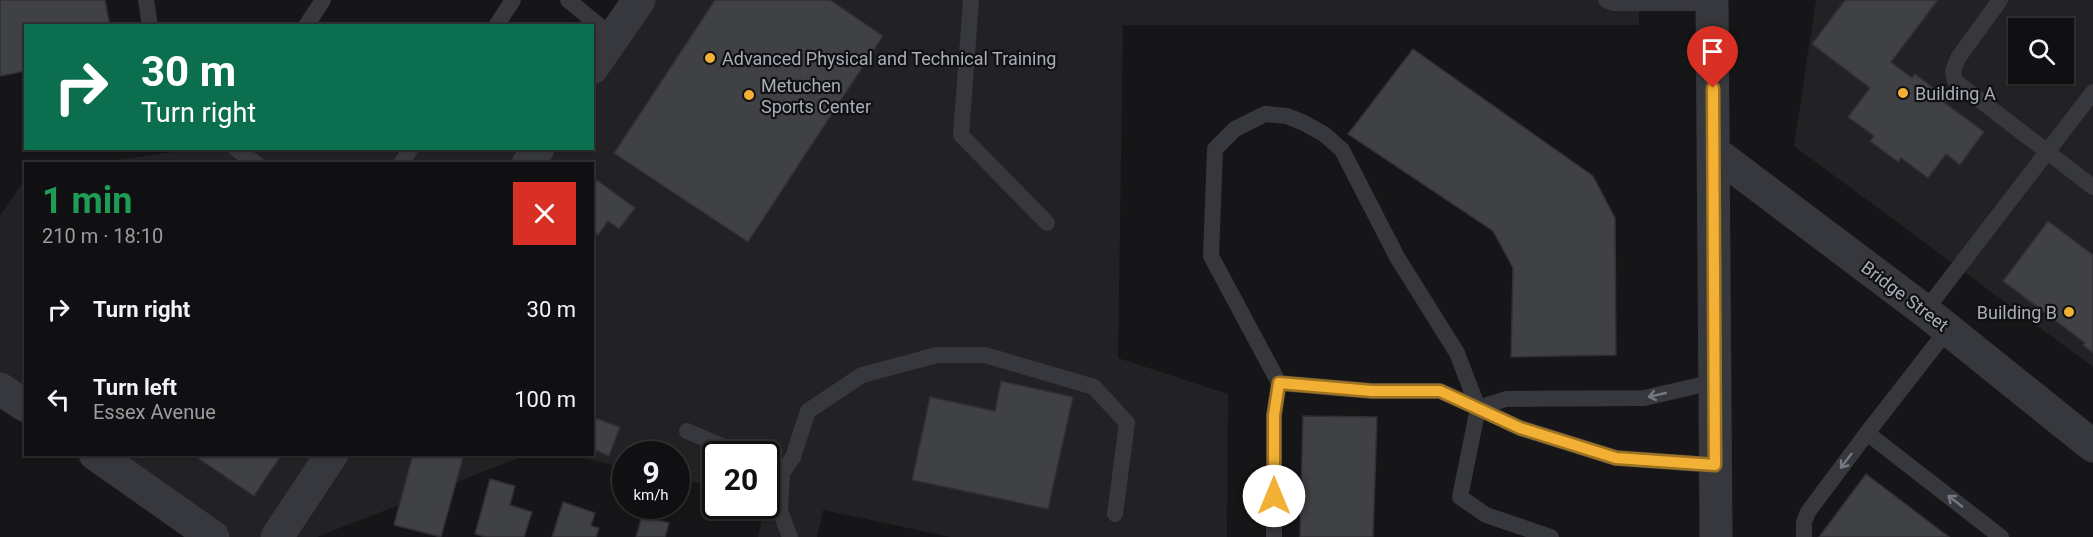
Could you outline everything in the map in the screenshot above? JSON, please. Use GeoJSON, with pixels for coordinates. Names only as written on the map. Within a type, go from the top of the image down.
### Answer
{"type":"FeatureCollection","features":[{"type":"Feature","properties":{"kind":"street"},"geometry":{"type":"LineString","coordinates":[[594,65],[639,0]]}},
{"type":"Feature","properties":{"kind":"street"},"geometry":{"type":"LineString","coordinates":[[1712,1],[1716,537]]}},
{"type":"Feature","properties":{"kind":"street","name":"Bridge Street"},"geometry":{"type":"LineString","coordinates":[[1714,152],[1937,320],[2093,446]]}},
{"type":"Feature","properties":{"kind":"street"},"geometry":{"type":"LineString","coordinates":[[0,389],[24,405]]}},
{"type":"Feature","properties":{"kind":"street"},"geometry":{"type":"LineString","coordinates":[[97,456],[213,537]]}},
{"type":"Feature","properties":{"kind":"street"},"geometry":{"type":"LineString","coordinates":[[277,537],[331,456]]}},
{"type":"Feature","properties":{"kind":"lane"},"geometry":{"type":"LineString","coordinates":[[146,0],[150,24]]}},
{"type":"Feature","properties":{"kind":"lane"},"geometry":{"type":"LineString","coordinates":[[307,24],[322,0]]}},
{"type":"Feature","properties":{"kind":"lane"},"geometry":{"type":"LineString","coordinates":[[496,24],[513,0]]}},
{"type":"Feature","properties":{"kind":"lane"},"geometry":{"type":"LineString","coordinates":[[568,0],[613,37]]}},
{"type":"Feature","properties":{"kind":"lane"},"geometry":{"type":"LineString","coordinates":[[970,0],[961,135],[1047,222]]}},
{"type":"Feature","properties":{"kind":"lane"},"geometry":{"type":"LineString","coordinates":[[1606,0],[1614,3],[1712,1]]}},
{"type":"Feature","properties":{"kind":"lane"},"geometry":{"type":"LineString","coordinates":[[2000,0],[1958,58],[1953,71],[1955,81],[2093,187]]}},
{"type":"Feature","properties":{"kind":"lane"},"geometry":{"type":"LineString","coordinates":[[1804,537],[1804,522],[1808,512],[1867,433],[1937,320],[2048,154],[2093,92]]}},
{"type":"Feature","properties":{"kind":"lane"},"geometry":{"type":"LineString","coordinates":[[1274,537],[1274,415],[1279,383],[1211,256],[1215,149],[1235,129],[1265,114],[1287,116],[1304,123],[1324,134],[1342,150],[1397,257],[1457,353],[1478,408],[1460,497],[1486,515],[1551,537]]}},
{"type":"Feature","properties":{"kind":"lane"},"geometry":{"type":"LineString","coordinates":[[238,150],[254,162]]}},
{"type":"Feature","properties":{"kind":"lane"},"geometry":{"type":"LineString","coordinates":[[780,465],[793,457],[808,411],[862,375],[937,355],[985,356],[1094,387],[1127,423],[1115,514]]}},
{"type":"Feature","properties":{"kind":"lane"},"geometry":{"type":"LineString","coordinates":[[1478,408],[1506,399],[1644,398],[1714,382]]}},
{"type":"Feature","properties":{"kind":"lane"},"geometry":{"type":"LineString","coordinates":[[1279,383],[1372,391],[1440,391],[1520,428],[1616,458],[1715,465]]}},
{"type":"Feature","properties":{"kind":"lane"},"geometry":{"type":"LineString","coordinates":[[687,431],[710,441]]}},
{"type":"Feature","properties":{"kind":"lane"},"geometry":{"type":"LineString","coordinates":[[1867,433],[2001,537]]}},
{"type":"Feature","properties":{"kind":"lane"},"geometry":{"type":"LineString","coordinates":[[780,511],[790,537]]}},
{"type":"Feature","properties":{"kind":"shaded area"},"geometry":{"type":"Polygon","coordinates":[[[626,0],[1639,0],[1639,25],[1123,25],[1118,358],[1228,394],[1227,537],[951,537],[823,510],[817,537],[758,537],[762,519],[780,519],[780,441],[702,441],[702,484],[690,481],[690,441],[612,441],[612,464],[571,456],[594,456],[594,162],[104,162],[185,150],[594,150],[594,47],[626,0]]]}},
{"type":"Feature","properties":{"kind":"shaded area"},"geometry":{"type":"Polygon","coordinates":[[[1816,0],[2093,0],[2093,367],[1794,146],[1816,0]]]}},
{"type":"Feature","properties":{"kind":"shaded area"},"geometry":{"type":"Polygon","coordinates":[[[24,180],[24,409],[0,393],[0,216],[24,180]]]}},
{"type":"Feature","properties":{"kind":"shaded area"},"geometry":{"type":"Polygon","coordinates":[[[92,456],[523,456],[317,537],[213,537],[92,456]]]}},
{"type":"Feature","properties":{"kind":"building"},"geometry":{"type":"Polygon","coordinates":[[[0,0],[105,0],[110,24],[24,24],[24,71],[0,76],[0,0]]]}},
{"type":"Feature","properties":{"kind":"building","name":"Metuchen Sports Center"},"geometry":{"type":"Polygon","coordinates":[[[715,0],[830,0],[883,36],[748,242],[614,153],[715,0]]]}},
{"type":"Feature","properties":{"kind":"building","name":"Building A"},"geometry":{"type":"Polygon","coordinates":[[[1845,0],[1938,0],[1891,62],[1912,78],[1915,74],[1948,99],[1945,103],[1984,132],[1960,165],[1946,154],[1928,178],[1901,158],[1898,162],[1870,141],[1874,136],[1848,117],[1870,88],[1812,44],[1845,0]]]}},
{"type":"Feature","properties":{"kind":"building"},"geometry":{"type":"Polygon","coordinates":[[[1413,49],[1593,176],[1615,218],[1616,355],[1511,357],[1513,268],[1493,231],[1348,134],[1413,49]]]}},
{"type":"Feature","properties":{"kind":"building"},"geometry":{"type":"Polygon","coordinates":[[[597,180],[635,208],[619,229],[608,221],[598,235],[594,232],[594,184],[597,180]]]}},
{"type":"Feature","properties":{"kind":"building","name":"Building B"},"geometry":{"type":"Polygon","coordinates":[[[2048,221],[2093,255],[2093,353],[2083,345],[2085,343],[2003,281],[2048,221]]]}},
{"type":"Feature","properties":{"kind":"building"},"geometry":{"type":"Polygon","coordinates":[[[1001,381],[1073,397],[1048,509],[912,480],[930,397],[995,411],[1001,381]]]}},
{"type":"Feature","properties":{"kind":"building"},"geometry":{"type":"Polygon","coordinates":[[[1303,416],[1377,417],[1373,537],[1300,537],[1303,416]]]}},
{"type":"Feature","properties":{"kind":"building"},"geometry":{"type":"Polygon","coordinates":[[[594,418],[620,427],[615,441],[612,441],[609,456],[594,450],[594,418]]]}},
{"type":"Feature","properties":{"kind":"building"},"geometry":{"type":"Polygon","coordinates":[[[195,456],[281,456],[254,496],[195,456]]]}},
{"type":"Feature","properties":{"kind":"building"},"geometry":{"type":"Polygon","coordinates":[[[412,456],[463,456],[441,537],[394,525],[412,456]]]}},
{"type":"Feature","properties":{"kind":"building"},"geometry":{"type":"Polygon","coordinates":[[[1866,474],[1949,537],[1819,537],[1866,474]]]}},
{"type":"Feature","properties":{"kind":"building"},"geometry":{"type":"Polygon","coordinates":[[[490,479],[515,486],[510,505],[532,512],[524,537],[486,537],[475,534],[490,479]]]}},
{"type":"Feature","properties":{"kind":"building"},"geometry":{"type":"Polygon","coordinates":[[[563,502],[595,513],[591,526],[599,528],[596,537],[552,537],[563,502]]]}},
{"type":"Feature","properties":{"kind":"building"},"geometry":{"type":"Polygon","coordinates":[[[641,519],[669,523],[665,537],[636,537],[641,519]]]}},
{"type":"Feature","properties":{"kind":"place","name":"Advanced Physical and Technical Training"},"geometry":{"type":"Point","coordinates":[710,58]}},
{"type":"Feature","properties":{"kind":"place","name":"Building A"},"geometry":{"type":"Point","coordinates":[1903,93]}},
{"type":"Feature","properties":{"kind":"place","name":"Metuchen Sports Center"},"geometry":{"type":"Point","coordinates":[749,95]}},
{"type":"Feature","properties":{"kind":"place","name":"Building B"},"geometry":{"type":"Point","coordinates":[2069,312]}},
{"type":"Feature","properties":{"kind":"route"},"geometry":{"type":"LineString","coordinates":[[1274,496],[1274,415],[1279,383],[1372,391],[1440,391],[1520,428],[1616,458],[1715,465],[1713,88]]}}]}
